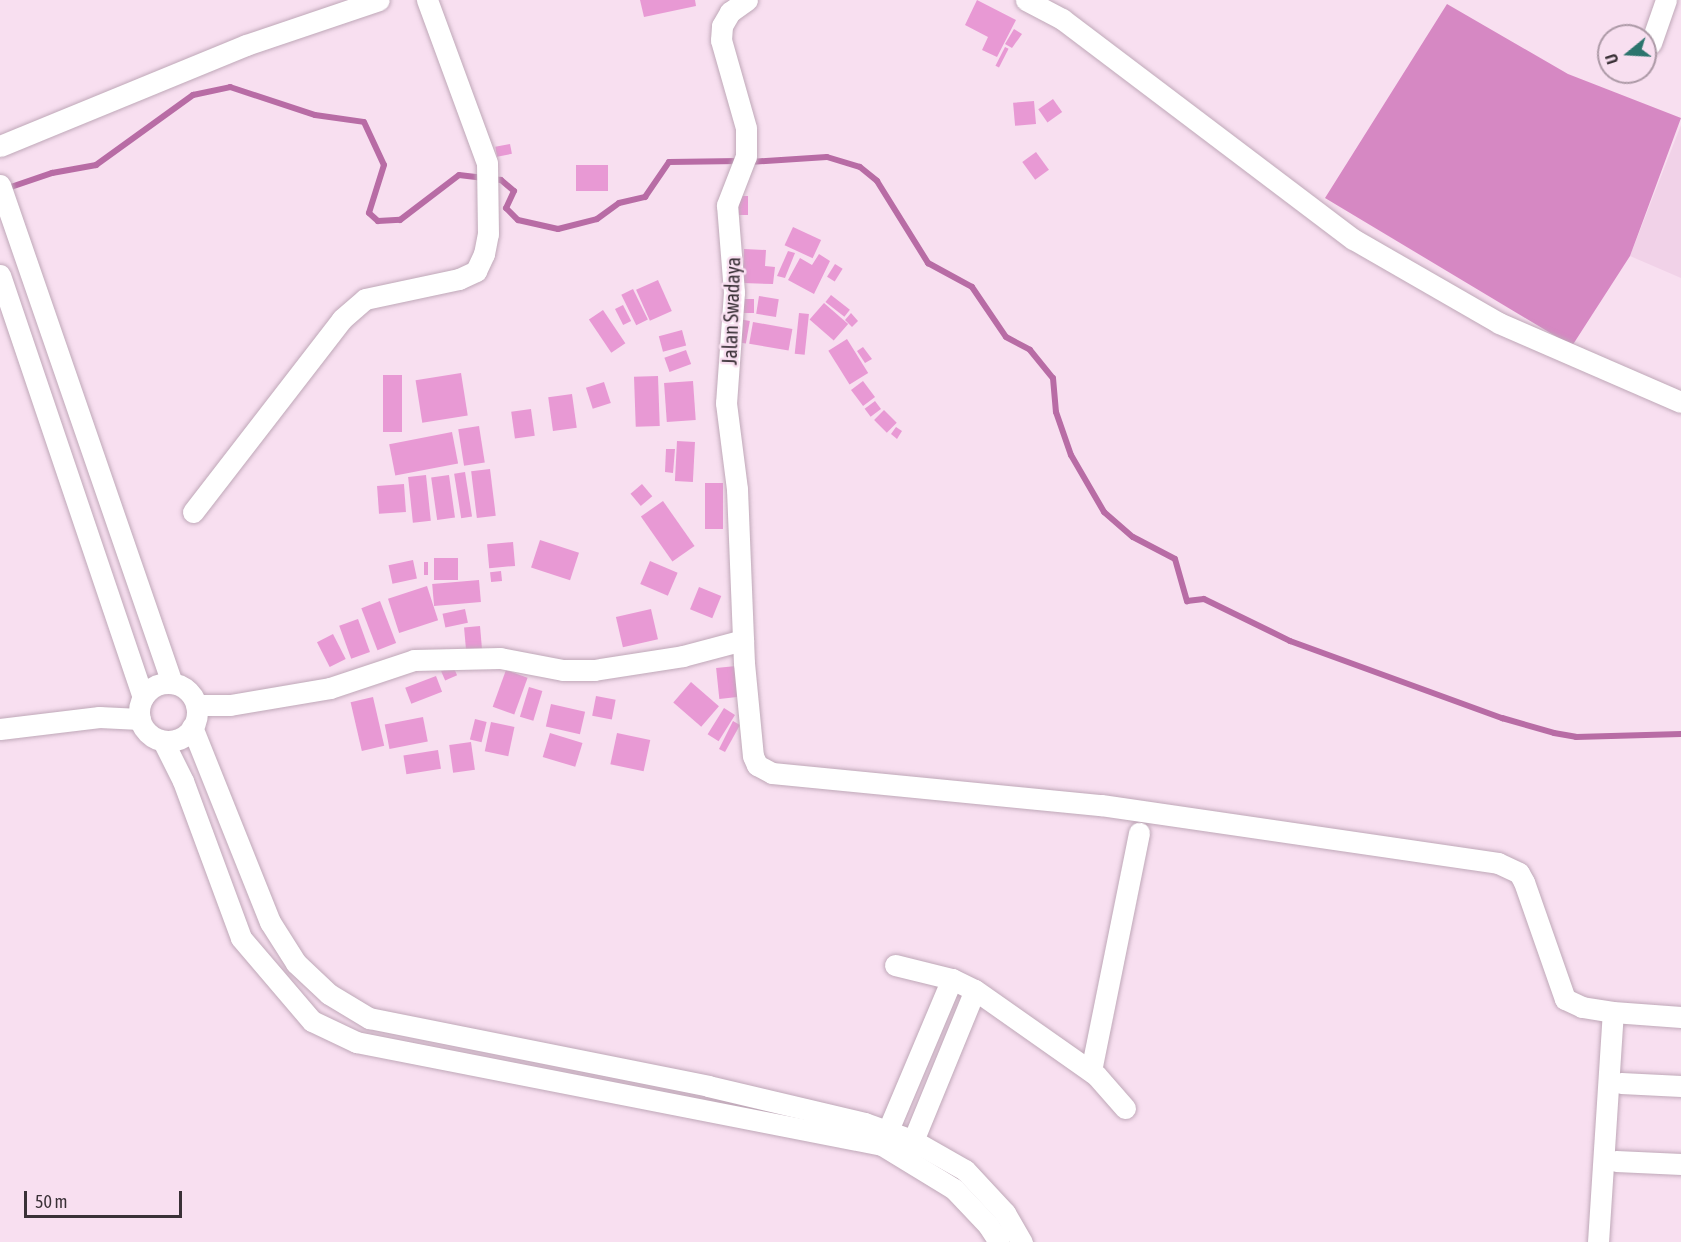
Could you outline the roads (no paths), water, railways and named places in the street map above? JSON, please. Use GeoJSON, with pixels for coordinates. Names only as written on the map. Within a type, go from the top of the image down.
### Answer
{"type":"FeatureCollection","features":[{"type":"Feature","properties":{"kind":"street"},"geometry":{"type":"LineString","coordinates":[[0,146],[246,45],[379,0]]}},
{"type":"Feature","properties":{"kind":"street"},"geometry":{"type":"LineString","coordinates":[[193,512],[342,319],[365,299],[459,279],[476,271],[488,234],[487,163],[427,0]]}},
{"type":"Feature","properties":{"kind":"street","name":"Jalan Swadaya"},"geometry":{"type":"LineString","coordinates":[[747,0],[730,12],[722,26],[721,40],[743,114],[746,156],[727,205],[734,292],[726,403],[737,489],[743,640],[753,756],[765,771],[1101,805],[1498,863],[1519,873],[1524,882],[1565,999],[1582,1007],[1613,1012]]}},
{"type":"Feature","properties":{"kind":"street"},"geometry":{"type":"LineString","coordinates":[[1026,0],[1062,20],[1280,187],[1362,244],[1499,322],[1681,402]]}},
{"type":"Feature","properties":{"kind":"street"},"geometry":{"type":"LineString","coordinates":[[1657,26],[1666,0]]}},
{"type":"Feature","properties":{"kind":"street"},"geometry":{"type":"LineString","coordinates":[[0,185],[172,683]]}},
{"type":"Feature","properties":{"kind":"street"},"geometry":{"type":"LineString","coordinates":[[0,275],[143,697],[140,719],[144,729],[163,741],[183,780],[242,938],[312,1021],[356,1042],[885,1138]]}},
{"type":"Feature","properties":{"kind":"street"},"geometry":{"type":"LineString","coordinates":[[196,705],[230,705],[330,688],[414,660],[500,658],[563,670],[594,670],[683,656],[743,640]]}},
{"type":"Feature","properties":{"kind":"street"},"geometry":{"type":"LineString","coordinates":[[143,697],[160,684],[172,683],[191,695],[196,705],[192,727],[185,736],[163,741]]}},
{"type":"Feature","properties":{"kind":"street"},"geometry":{"type":"LineString","coordinates":[[0,729],[99,717],[140,719]]}},
{"type":"Feature","properties":{"kind":"street"},"geometry":{"type":"LineString","coordinates":[[192,727],[270,922],[296,963],[329,994],[369,1018],[708,1086],[885,1138],[965,1170],[1005,1213],[1022,1242]]}},
{"type":"Feature","properties":{"kind":"street"},"geometry":{"type":"LineString","coordinates":[[1091,1071],[1139,832]]}},
{"type":"Feature","properties":{"kind":"street"},"geometry":{"type":"LineString","coordinates":[[895,965],[952,980],[975,990],[1091,1071],[1109,1086],[1125,1108]]}},
{"type":"Feature","properties":{"kind":"street"},"geometry":{"type":"LineString","coordinates":[[885,1138],[952,980]]}},
{"type":"Feature","properties":{"kind":"street"},"geometry":{"type":"LineString","coordinates":[[910,1149],[975,990]]}},
{"type":"Feature","properties":{"kind":"street"},"geometry":{"type":"LineString","coordinates":[[1598,1242],[1613,1012],[1681,1017]]}},
{"type":"Feature","properties":{"kind":"street"},"geometry":{"type":"LineString","coordinates":[[1621,1083],[1681,1086]]}},
{"type":"Feature","properties":{"kind":"street"},"geometry":{"type":"LineString","coordinates":[[910,1149],[988,1224],[999,1242]]}},
{"type":"Feature","properties":{"kind":"street"},"geometry":{"type":"LineString","coordinates":[[1616,1161],[1681,1164]]}},
{"type":"Feature","properties":{"kind":"waterway"},"geometry":{"type":"LineString","coordinates":[[5,189],[52,173],[96,165],[193,95],[230,87],[315,115],[364,122],[384,165],[369,213],[378,221],[400,220],[459,175],[501,180],[514,191],[506,208],[518,220],[558,229],[597,219],[619,203],[645,197],[669,162],[739,161]]}},
{"type":"Feature","properties":{"kind":"waterway"},"geometry":{"type":"LineString","coordinates":[[749,162],[827,157],[860,167],[877,181],[928,263],[972,287],[1006,337],[1030,350],[1053,378],[1056,412],[1071,455],[1104,512],[1133,537],[1175,559],[1187,601],[1204,599],[1290,641],[1502,718],[1554,733],[1576,737],[1681,734]]}}]}
